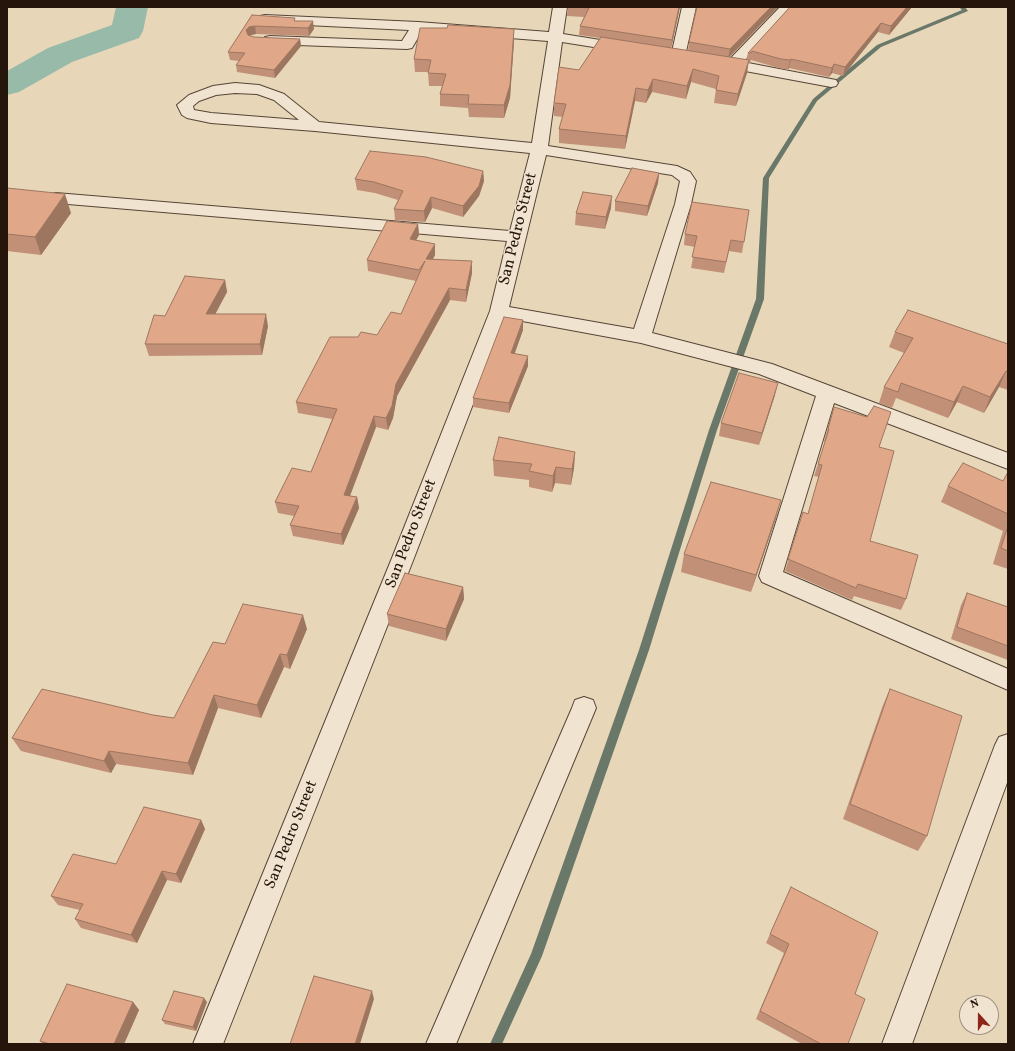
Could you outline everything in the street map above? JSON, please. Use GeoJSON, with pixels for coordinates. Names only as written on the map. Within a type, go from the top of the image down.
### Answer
{"type":"FeatureCollection","features":[{"type":"Feature","properties":{"kind":"street","name":"San Pedro Street"},"geometry":{"type":"LineString","coordinates":[[208,1044],[400,566],[499,311],[539,149],[560,7]]}},
{"type":"Feature","properties":{"kind":"street"},"geometry":{"type":"LineString","coordinates":[[678,56],[689,7]]}},
{"type":"Feature","properties":{"kind":"street"},"geometry":{"type":"LineString","coordinates":[[732,64],[788,7]]}},
{"type":"Feature","properties":{"kind":"street"},"geometry":{"type":"LineString","coordinates":[[259,18],[418,26],[555,37],[640,50]]}},
{"type":"Feature","properties":{"kind":"street"},"geometry":{"type":"LineString","coordinates":[[256,39],[407,45],[418,26]]}},
{"type":"Feature","properties":{"kind":"street"},"geometry":{"type":"LineString","coordinates":[[662,54],[732,64],[831,83]]}},
{"type":"Feature","properties":{"kind":"street"},"geometry":{"type":"LineString","coordinates":[[315,126],[279,97],[259,90],[235,88],[213,91],[194,98],[185,105],[186,112],[205,117],[315,126],[539,149],[677,171],[684,175],[688,181],[683,204],[641,337]]}},
{"type":"Feature","properties":{"kind":"street"},"geometry":{"type":"LineString","coordinates":[[56,198],[518,237]]}},
{"type":"Feature","properties":{"kind":"street"},"geometry":{"type":"LineString","coordinates":[[499,311],[641,337],[765,369],[1008,461]]}},
{"type":"Feature","properties":{"kind":"street"},"geometry":{"type":"LineString","coordinates":[[827,392],[770,576],[1008,680]]}},
{"type":"Feature","properties":{"kind":"street"},"geometry":{"type":"LineString","coordinates":[[441,1044],[584,708]]}},
{"type":"Feature","properties":{"kind":"street"},"geometry":{"type":"LineString","coordinates":[[897,1044],[1008,745]]}},
{"type":"Feature","properties":{"kind":"building"},"geometry":{"type":"Polygon","coordinates":[[[574,7],[679,7],[672,40],[580,26],[589,8],[574,7]]]}},
{"type":"Feature","properties":{"kind":"building"},"geometry":{"type":"Polygon","coordinates":[[[697,7],[771,7],[730,49],[689,42],[697,7]]]}},
{"type":"Feature","properties":{"kind":"building"},"geometry":{"type":"Polygon","coordinates":[[[790,7],[907,7],[891,26],[881,23],[845,67],[834,64],[832,68],[791,59],[781,59],[752,51],[751,53],[748,53],[790,7]]]}},
{"type":"Feature","properties":{"kind":"building"},"geometry":{"type":"Polygon","coordinates":[[[252,15],[295,18],[294,21],[313,21],[308,28],[255,26],[249,27],[246,30],[248,35],[254,37],[300,39],[274,70],[236,65],[245,53],[228,52],[252,15]]]}},
{"type":"Feature","properties":{"kind":"building"},"geometry":{"type":"Polygon","coordinates":[[[448,25],[514,29],[510,85],[504,105],[468,104],[469,95],[440,94],[446,74],[428,73],[431,60],[414,59],[420,28],[447,28],[448,25]]]}},
{"type":"Feature","properties":{"kind":"building"},"geometry":{"type":"Polygon","coordinates":[[[601,37],[749,60],[738,94],[716,90],[719,76],[693,69],[687,86],[653,79],[648,90],[636,88],[626,136],[559,129],[566,104],[554,103],[559,67],[579,70],[601,37]]]}},
{"type":"Feature","properties":{"kind":"building"},"geometry":{"type":"Polygon","coordinates":[[[370,151],[426,157],[483,171],[479,186],[463,206],[431,197],[424,211],[394,209],[403,191],[374,182],[355,179],[370,151]]]}},
{"type":"Feature","properties":{"kind":"building"},"geometry":{"type":"Polygon","coordinates":[[[632,168],[659,173],[648,206],[615,201],[632,168]]]}},
{"type":"Feature","properties":{"kind":"building"},"geometry":{"type":"Polygon","coordinates":[[[7,188],[65,194],[35,237],[7,234],[7,188]]]}},
{"type":"Feature","properties":{"kind":"building"},"geometry":{"type":"Polygon","coordinates":[[[583,192],[612,196],[606,217],[576,213],[583,192]]]}},
{"type":"Feature","properties":{"kind":"building"},"geometry":{"type":"Polygon","coordinates":[[[692,202],[749,210],[744,242],[731,240],[726,262],[692,257],[697,236],[685,234],[692,202]]]}},
{"type":"Feature","properties":{"kind":"building"},"geometry":{"type":"Polygon","coordinates":[[[387,221],[418,224],[410,239],[435,244],[426,259],[472,261],[466,290],[449,288],[396,384],[392,406],[386,418],[374,416],[344,495],[357,497],[341,534],[290,525],[299,506],[275,502],[292,468],[311,472],[337,409],[296,402],[330,337],[358,337],[361,332],[377,335],[391,312],[401,314],[425,261],[419,270],[367,260],[387,221]]]}},
{"type":"Feature","properties":{"kind":"building"},"geometry":{"type":"Polygon","coordinates":[[[185,276],[225,280],[206,314],[266,314],[260,344],[145,344],[154,315],[165,316],[185,276]]]}},
{"type":"Feature","properties":{"kind":"building"},"geometry":{"type":"Polygon","coordinates":[[[908,310],[1008,344],[1008,372],[1006,371],[990,397],[963,386],[954,402],[901,383],[898,392],[884,387],[913,338],[895,332],[908,310]]]}},
{"type":"Feature","properties":{"kind":"building"},"geometry":{"type":"Polygon","coordinates":[[[504,317],[523,320],[511,353],[528,356],[509,403],[473,398],[504,317]]]}},
{"type":"Feature","properties":{"kind":"building"},"geometry":{"type":"Polygon","coordinates":[[[739,373],[778,383],[762,433],[721,423],[739,373]]]}},
{"type":"Feature","properties":{"kind":"building"},"geometry":{"type":"Polygon","coordinates":[[[874,406],[891,412],[879,447],[894,451],[870,541],[918,555],[906,599],[858,584],[856,588],[788,559],[803,512],[808,514],[822,465],[818,464],[834,407],[867,417],[874,406]]]}},
{"type":"Feature","properties":{"kind":"building"},"geometry":{"type":"Polygon","coordinates":[[[499,437],[575,452],[572,469],[556,467],[553,476],[529,471],[532,464],[493,460],[499,437]]]}},
{"type":"Feature","properties":{"kind":"building"},"geometry":{"type":"Polygon","coordinates":[[[963,463],[1003,481],[1008,472],[1008,514],[948,486],[963,463]]]}},
{"type":"Feature","properties":{"kind":"building"},"geometry":{"type":"Polygon","coordinates":[[[711,482],[781,500],[756,575],[684,554],[711,482]]]}},
{"type":"Feature","properties":{"kind":"building"},"geometry":{"type":"Polygon","coordinates":[[[1008,526],[1008,551],[1001,548],[1008,526]]]}},
{"type":"Feature","properties":{"kind":"building"},"geometry":{"type":"Polygon","coordinates":[[[405,573],[463,587],[446,629],[387,614],[405,573]]]}},
{"type":"Feature","properties":{"kind":"building"},"geometry":{"type":"Polygon","coordinates":[[[967,593],[1008,607],[1008,646],[957,627],[967,593]]]}},
{"type":"Feature","properties":{"kind":"building"},"geometry":{"type":"Polygon","coordinates":[[[243,604],[303,615],[287,655],[280,654],[257,705],[214,695],[188,763],[109,751],[104,761],[12,738],[42,689],[153,715],[174,718],[213,642],[225,644],[243,604]]]}},
{"type":"Feature","properties":{"kind":"building"},"geometry":{"type":"Polygon","coordinates":[[[890,689],[962,716],[927,836],[850,804],[890,689]]]}},
{"type":"Feature","properties":{"kind":"building"},"geometry":{"type":"Polygon","coordinates":[[[144,807],[201,820],[176,874],[162,871],[131,935],[75,919],[83,904],[51,896],[73,854],[116,864],[144,807]]]}},
{"type":"Feature","properties":{"kind":"building"},"geometry":{"type":"Polygon","coordinates":[[[791,887],[878,932],[855,994],[865,999],[848,1044],[821,1044],[760,1011],[789,944],[770,934],[791,887]]]}},
{"type":"Feature","properties":{"kind":"building"},"geometry":{"type":"Polygon","coordinates":[[[314,976],[372,991],[355,1044],[290,1044],[314,976]]]}},
{"type":"Feature","properties":{"kind":"building"},"geometry":{"type":"Polygon","coordinates":[[[67,984],[133,1002],[114,1044],[50,1044],[40,1041],[67,984]]]}},
{"type":"Feature","properties":{"kind":"building"},"geometry":{"type":"Polygon","coordinates":[[[174,991],[204,998],[193,1027],[162,1020],[174,991]]]}},
{"type":"Feature","properties":{"kind":"waterway"},"geometry":{"type":"LineString","coordinates":[[7,85],[60,55],[127,31],[132,7]]}},
{"type":"Feature","properties":{"kind":"waterway"},"geometry":{"type":"LineString","coordinates":[[496,1044],[536,956],[644,650],[713,430],[760,299],[766,178],[815,100],[879,46],[965,11],[962,7]]}}]}
